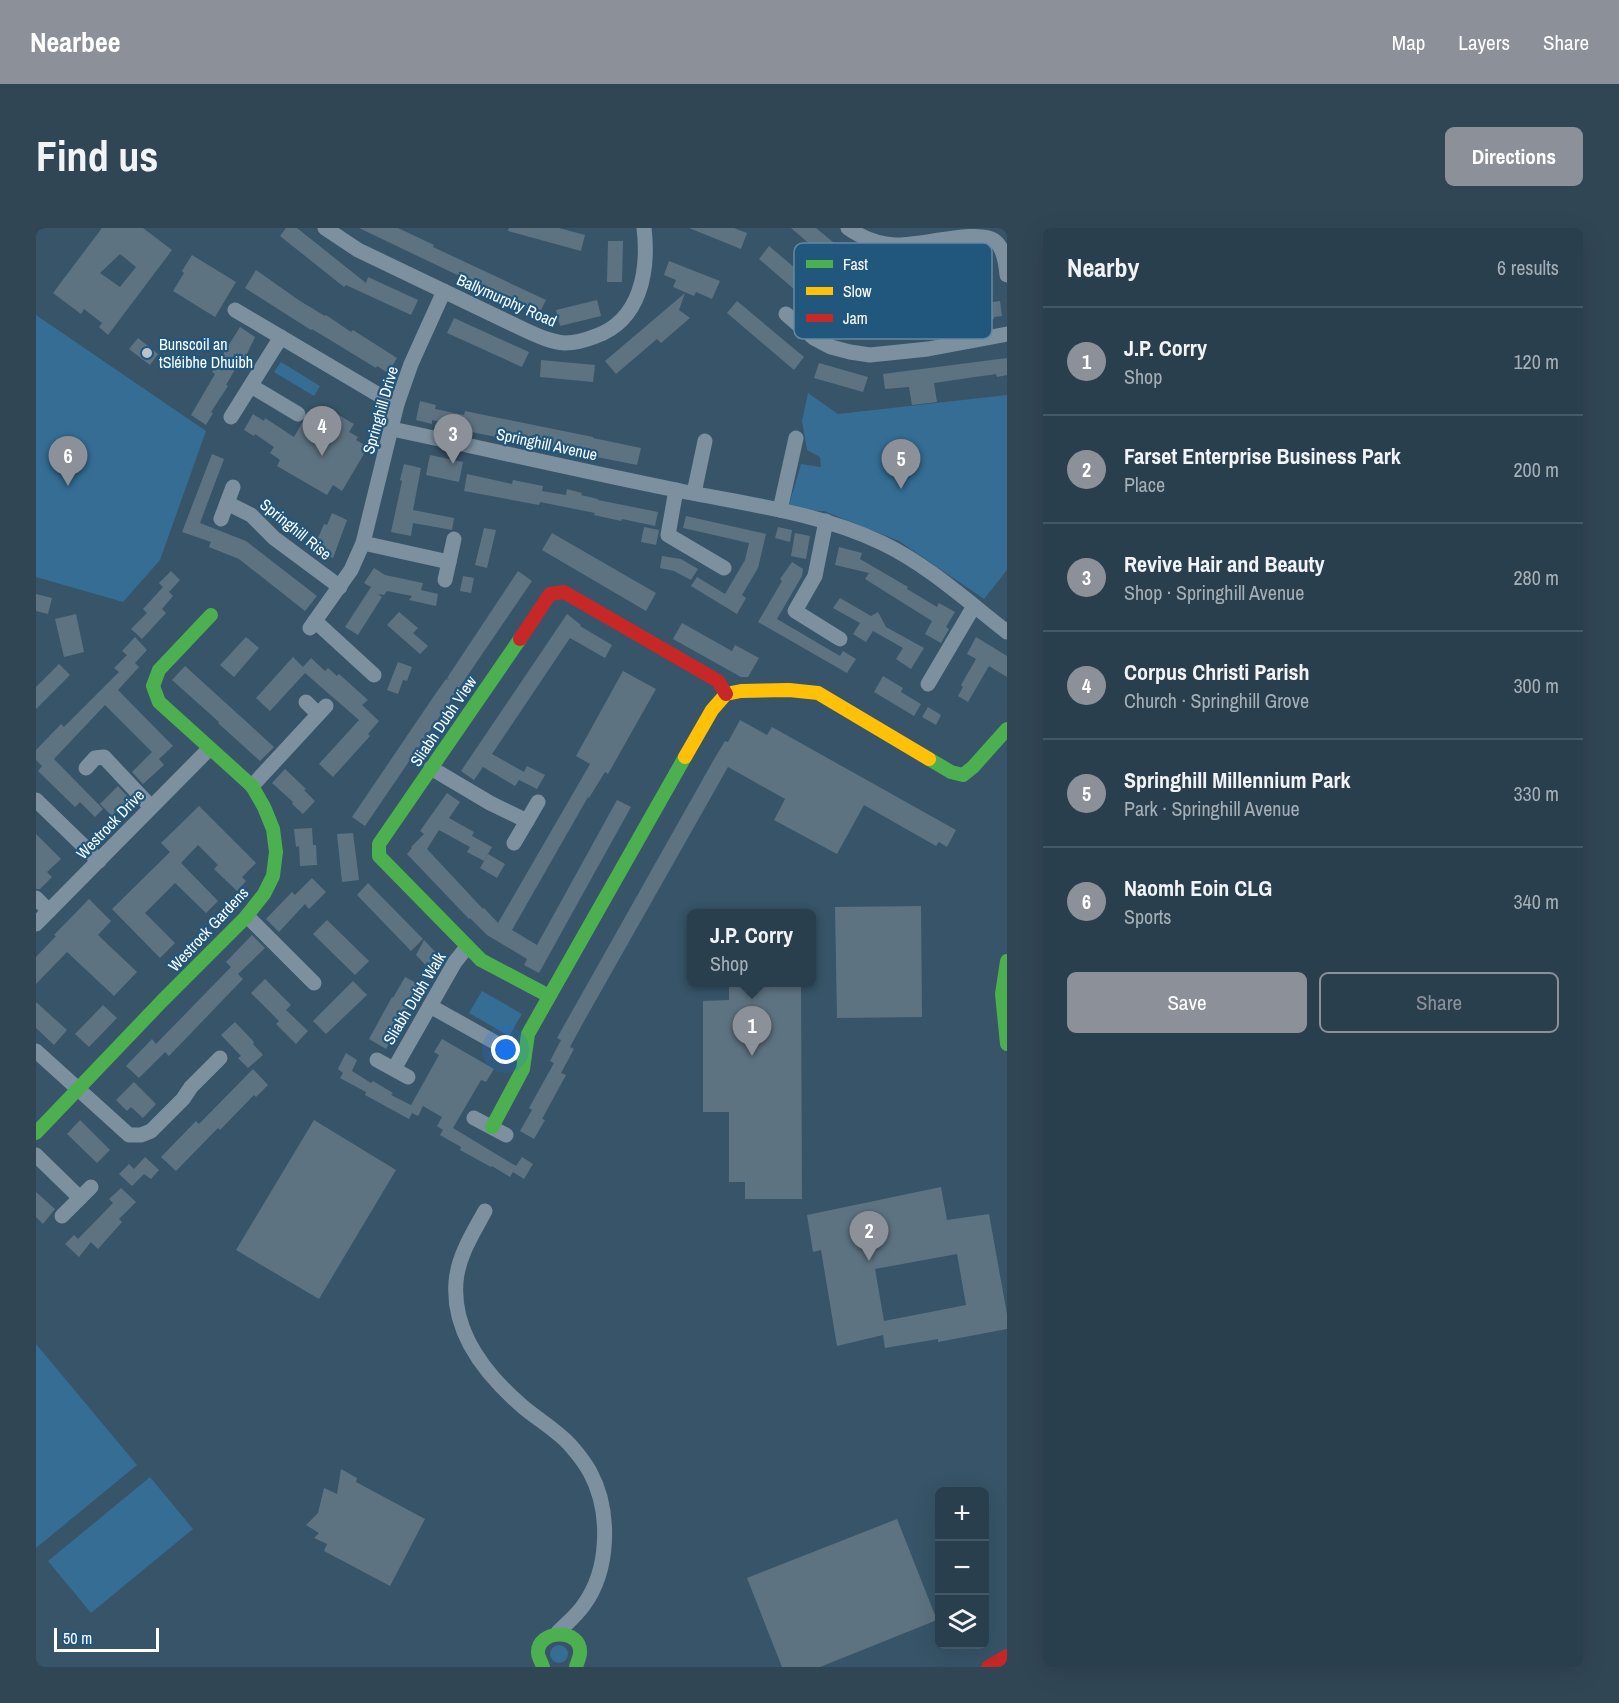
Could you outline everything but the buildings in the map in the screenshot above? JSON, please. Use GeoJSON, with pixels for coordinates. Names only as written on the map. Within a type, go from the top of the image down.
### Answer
{"type":"FeatureCollection","features":[{"type":"Feature","properties":{"kind":"main road","name":"Sliabh Dubh View"},"geometry":{"type":"LineString","coordinates":[[549,996],[481,960],[379,856],[379,844],[549,594],[564,592],[718,681],[726,694]]}},
{"type":"Feature","properties":{"kind":"main road","name":"Westrock Gardens"},"geometry":{"type":"LineString","coordinates":[[36,1133],[247,916],[262,897],[273,877],[278,855],[274,832],[264,805],[252,786],[159,702],[153,686],[159,670],[211,615]]}},
{"type":"Feature","properties":{"kind":"main road"},"geometry":{"type":"LineString","coordinates":[[492,1127],[523,1069],[524,1043],[533,1025],[712,710],[726,694],[741,691],[789,690],[818,693],[951,772],[963,775],[1007,729]]}},
{"type":"Feature","properties":{"kind":"main road"},"geometry":{"type":"LineString","coordinates":[[1007,965],[1002,1001],[1007,1044]]}},
{"type":"Feature","properties":{"kind":"main road"},"geometry":{"type":"LineString","coordinates":[[542,1666],[538,1651],[542,1642],[549,1635],[558,1632],[575,1639],[578,1656],[592,1667]]}},
{"type":"Feature","properties":{"kind":"main road"},"geometry":{"type":"LineString","coordinates":[[988,1667],[1007,1656]]}},
{"type":"Feature","properties":{"kind":"street","name":"Ballymurphy Road"},"geometry":{"type":"LineString","coordinates":[[325,228],[358,250],[549,340],[565,343],[583,341],[603,334],[615,326],[633,308],[645,268],[644,228]]}},
{"type":"Feature","properties":{"kind":"street"},"geometry":{"type":"LineString","coordinates":[[848,228],[859,236],[888,243]]}},
{"type":"Feature","properties":{"kind":"street"},"geometry":{"type":"LineString","coordinates":[[922,243],[956,237],[989,237],[996,241],[1002,252],[1007,275]]}},
{"type":"Feature","properties":{"kind":"street","name":"Springhill Drive"},"geometry":{"type":"LineString","coordinates":[[374,675],[313,625],[351,570],[363,543],[397,404],[411,364],[444,291]]}},
{"type":"Feature","properties":{"kind":"street"},"geometry":{"type":"LineString","coordinates":[[235,310],[397,404]]}},
{"type":"Feature","properties":{"kind":"street"},"geometry":{"type":"LineString","coordinates":[[786,314],[794,321]]}},
{"type":"Feature","properties":{"kind":"street"},"geometry":{"type":"LineString","coordinates":[[992,337],[1007,334]]}},
{"type":"Feature","properties":{"kind":"street"},"geometry":{"type":"LineString","coordinates":[[231,417],[281,337]]}},
{"type":"Feature","properties":{"kind":"street"},"geometry":{"type":"LineString","coordinates":[[816,339],[831,347],[870,355],[928,349],[981,339]]}},
{"type":"Feature","properties":{"kind":"street"},"geometry":{"type":"LineString","coordinates":[[251,386],[298,414]]}},
{"type":"Feature","properties":{"kind":"street","name":"Springhill Avenue"},"geometry":{"type":"LineString","coordinates":[[392,429],[826,521],[882,543],[901,554],[942,581],[1007,632]]}},
{"type":"Feature","properties":{"kind":"street"},"geometry":{"type":"LineString","coordinates":[[780,510],[796,438]]}},
{"type":"Feature","properties":{"kind":"street"},"geometry":{"type":"LineString","coordinates":[[694,493],[705,441]]}},
{"type":"Feature","properties":{"kind":"street"},"geometry":{"type":"LineString","coordinates":[[221,519],[233,487]]}},
{"type":"Feature","properties":{"kind":"street"},"geometry":{"type":"LineString","coordinates":[[676,490],[668,535],[724,568]]}},
{"type":"Feature","properties":{"kind":"street","name":"Springhill Rise"},"geometry":{"type":"LineString","coordinates":[[227,503],[251,515],[274,538],[340,587]]}},
{"type":"Feature","properties":{"kind":"street"},"geometry":{"type":"LineString","coordinates":[[826,521],[815,576],[795,611],[840,639]]}},
{"type":"Feature","properties":{"kind":"street"},"geometry":{"type":"LineString","coordinates":[[445,580],[454,539]]}},
{"type":"Feature","properties":{"kind":"street"},"geometry":{"type":"LineString","coordinates":[[363,543],[449,562]]}},
{"type":"Feature","properties":{"kind":"street"},"geometry":{"type":"LineString","coordinates":[[928,684],[974,606]]}},
{"type":"Feature","properties":{"kind":"street"},"geometry":{"type":"LineString","coordinates":[[252,786],[322,710],[306,702]]}},
{"type":"Feature","properties":{"kind":"street","name":"Westrock Drive"},"geometry":{"type":"LineString","coordinates":[[36,924],[209,749]]}},
{"type":"Feature","properties":{"kind":"street"},"geometry":{"type":"LineString","coordinates":[[86,768],[95,758],[104,757],[151,807]]}},
{"type":"Feature","properties":{"kind":"street"},"geometry":{"type":"LineString","coordinates":[[431,768],[490,803],[526,821]]}},
{"type":"Feature","properties":{"kind":"street"},"geometry":{"type":"LineString","coordinates":[[36,800],[99,861]]}},
{"type":"Feature","properties":{"kind":"street"},"geometry":{"type":"LineString","coordinates":[[514,843],[538,802]]}},
{"type":"Feature","properties":{"kind":"street"},"geometry":{"type":"LineString","coordinates":[[36,898],[49,911]]}},
{"type":"Feature","properties":{"kind":"street"},"geometry":{"type":"LineString","coordinates":[[247,916],[314,983]]}},
{"type":"Feature","properties":{"kind":"street","name":"Sliabh Dubh Walk"},"geometry":{"type":"LineString","coordinates":[[394,1069],[455,962],[467,947]]}},
{"type":"Feature","properties":{"kind":"street"},"geometry":{"type":"LineString","coordinates":[[430,1006],[514,1053],[524,1053]]}},
{"type":"Feature","properties":{"kind":"street"},"geometry":{"type":"LineString","coordinates":[[36,1051],[129,1135],[141,1135],[151,1131],[220,1058]]}},
{"type":"Feature","properties":{"kind":"street","name":"Sliabh Dubh Walk"},"geometry":{"type":"LineString","coordinates":[[377,1060],[408,1077]]}},
{"type":"Feature","properties":{"kind":"street"},"geometry":{"type":"LineString","coordinates":[[474,1118],[506,1135]]}},
{"type":"Feature","properties":{"kind":"street"},"geometry":{"type":"LineString","coordinates":[[36,1155],[86,1192],[62,1216]]}},
{"type":"Feature","properties":{"kind":"street"},"geometry":{"type":"LineString","coordinates":[[484,1211],[463,1254],[456,1281],[457,1309],[465,1334],[474,1353],[495,1380],[521,1405],[570,1444],[590,1471],[600,1498],[605,1533],[603,1556],[595,1584],[583,1606],[558,1632]]}},
{"type":"Feature","properties":{"kind":"street"},"geometry":{"type":"LineString","coordinates":[[578,1656],[583,1606]]}},
{"type":"Feature","properties":{"kind":"shaded area"},"geometry":{"type":"Polygon","coordinates":[[[36,315],[206,431],[160,560],[123,602],[36,577],[36,315]]]}},
{"type":"Feature","properties":{"kind":"shaded area"},"geometry":{"type":"Polygon","coordinates":[[[281,362],[320,386],[314,396],[274,372],[281,362]]]}},
{"type":"Feature","properties":{"kind":"shaded area"},"geometry":{"type":"Polygon","coordinates":[[[808,393],[838,414],[1007,395],[1007,570],[984,599],[899,541],[824,511],[787,512],[801,464],[821,467],[820,457],[807,450],[802,421],[808,393]]]}},
{"type":"Feature","properties":{"kind":"shaded area"},"geometry":{"type":"Polygon","coordinates":[[[482,991],[522,1014],[509,1036],[469,1013],[482,991]]]}},
{"type":"Feature","properties":{"kind":"shaded area"},"geometry":{"type":"Polygon","coordinates":[[[36,1344],[137,1465],[36,1548],[36,1344]]]}},
{"type":"Feature","properties":{"kind":"shaded area"},"geometry":{"type":"Polygon","coordinates":[[[150,1477],[193,1529],[91,1613],[48,1561],[150,1477]]]}},
{"type":"Feature","properties":{"kind":"shaded area"},"geometry":{"type":"Polygon","coordinates":[[[555,1645],[563,1645],[568,1650],[566,1661],[555,1663],[550,1658],[550,1650],[555,1645]]]}},
{"type":"Feature","properties":{"kind":"traffic: fast"},"geometry":{"type":"LineString","coordinates":[[36,1133],[245,918],[264,894],[273,876],[276,852],[273,829],[252,786],[159,702],[153,686],[159,670],[211,615]]}},
{"type":"Feature","properties":{"kind":"traffic: fast"},"geometry":{"type":"LineString","coordinates":[[520,639],[379,844],[379,856],[481,960],[549,996]]}},
{"type":"Feature","properties":{"kind":"traffic: fast"},"geometry":{"type":"LineString","coordinates":[[929,759],[951,772],[963,775],[1007,729]]}},
{"type":"Feature","properties":{"kind":"traffic: fast"},"geometry":{"type":"LineString","coordinates":[[492,1127],[523,1069],[528,1034],[685,757]]}},
{"type":"Feature","properties":{"kind":"traffic: fast"},"geometry":{"type":"LineString","coordinates":[[1007,961],[1002,994],[1007,1044]]}},
{"type":"Feature","properties":{"kind":"traffic: fast"},"geometry":{"type":"LineString","coordinates":[[543,1667],[538,1655],[540,1645],[544,1639],[559,1635],[574,1639],[579,1645],[580,1655],[576,1667]]}},
{"type":"Feature","properties":{"kind":"traffic: slow"},"geometry":{"type":"LineString","coordinates":[[685,757],[712,710],[726,694],[741,691],[789,690],[818,693],[929,759]]}},
{"type":"Feature","properties":{"kind":"traffic: jam"},"geometry":{"type":"LineString","coordinates":[[520,639],[550,594],[564,592],[718,681],[726,694]]}},
{"type":"Feature","properties":{"kind":"traffic: jam"},"geometry":{"type":"LineString","coordinates":[[988,1667],[1007,1656]]}},
{"type":"Feature","properties":{"kind":"place","name":"Bunscoil an tSléibhe Dhuibh"},"geometry":{"type":"Point","coordinates":[147,353]}},
{"type":"Feature","properties":{"kind":"place","name":"Corpus Christi Parish"},"geometry":{"type":"Point","coordinates":[322,456]}},
{"type":"Feature","properties":{"kind":"place","name":"Revive Hair and Beauty"},"geometry":{"type":"Point","coordinates":[453,464]}},
{"type":"Feature","properties":{"kind":"place","name":"Naomh Eoin CLG"},"geometry":{"type":"Point","coordinates":[68,486]}},
{"type":"Feature","properties":{"kind":"place","name":"Springhill Millennium Park"},"geometry":{"type":"Point","coordinates":[901,489]}},
{"type":"Feature","properties":{"kind":"place","name":"J.P. Corry"},"geometry":{"type":"Point","coordinates":[752,1056]}},
{"type":"Feature","properties":{"kind":"place","name":"Farset Enterprise Business Park"},"geometry":{"type":"Point","coordinates":[869,1261]}}]}
